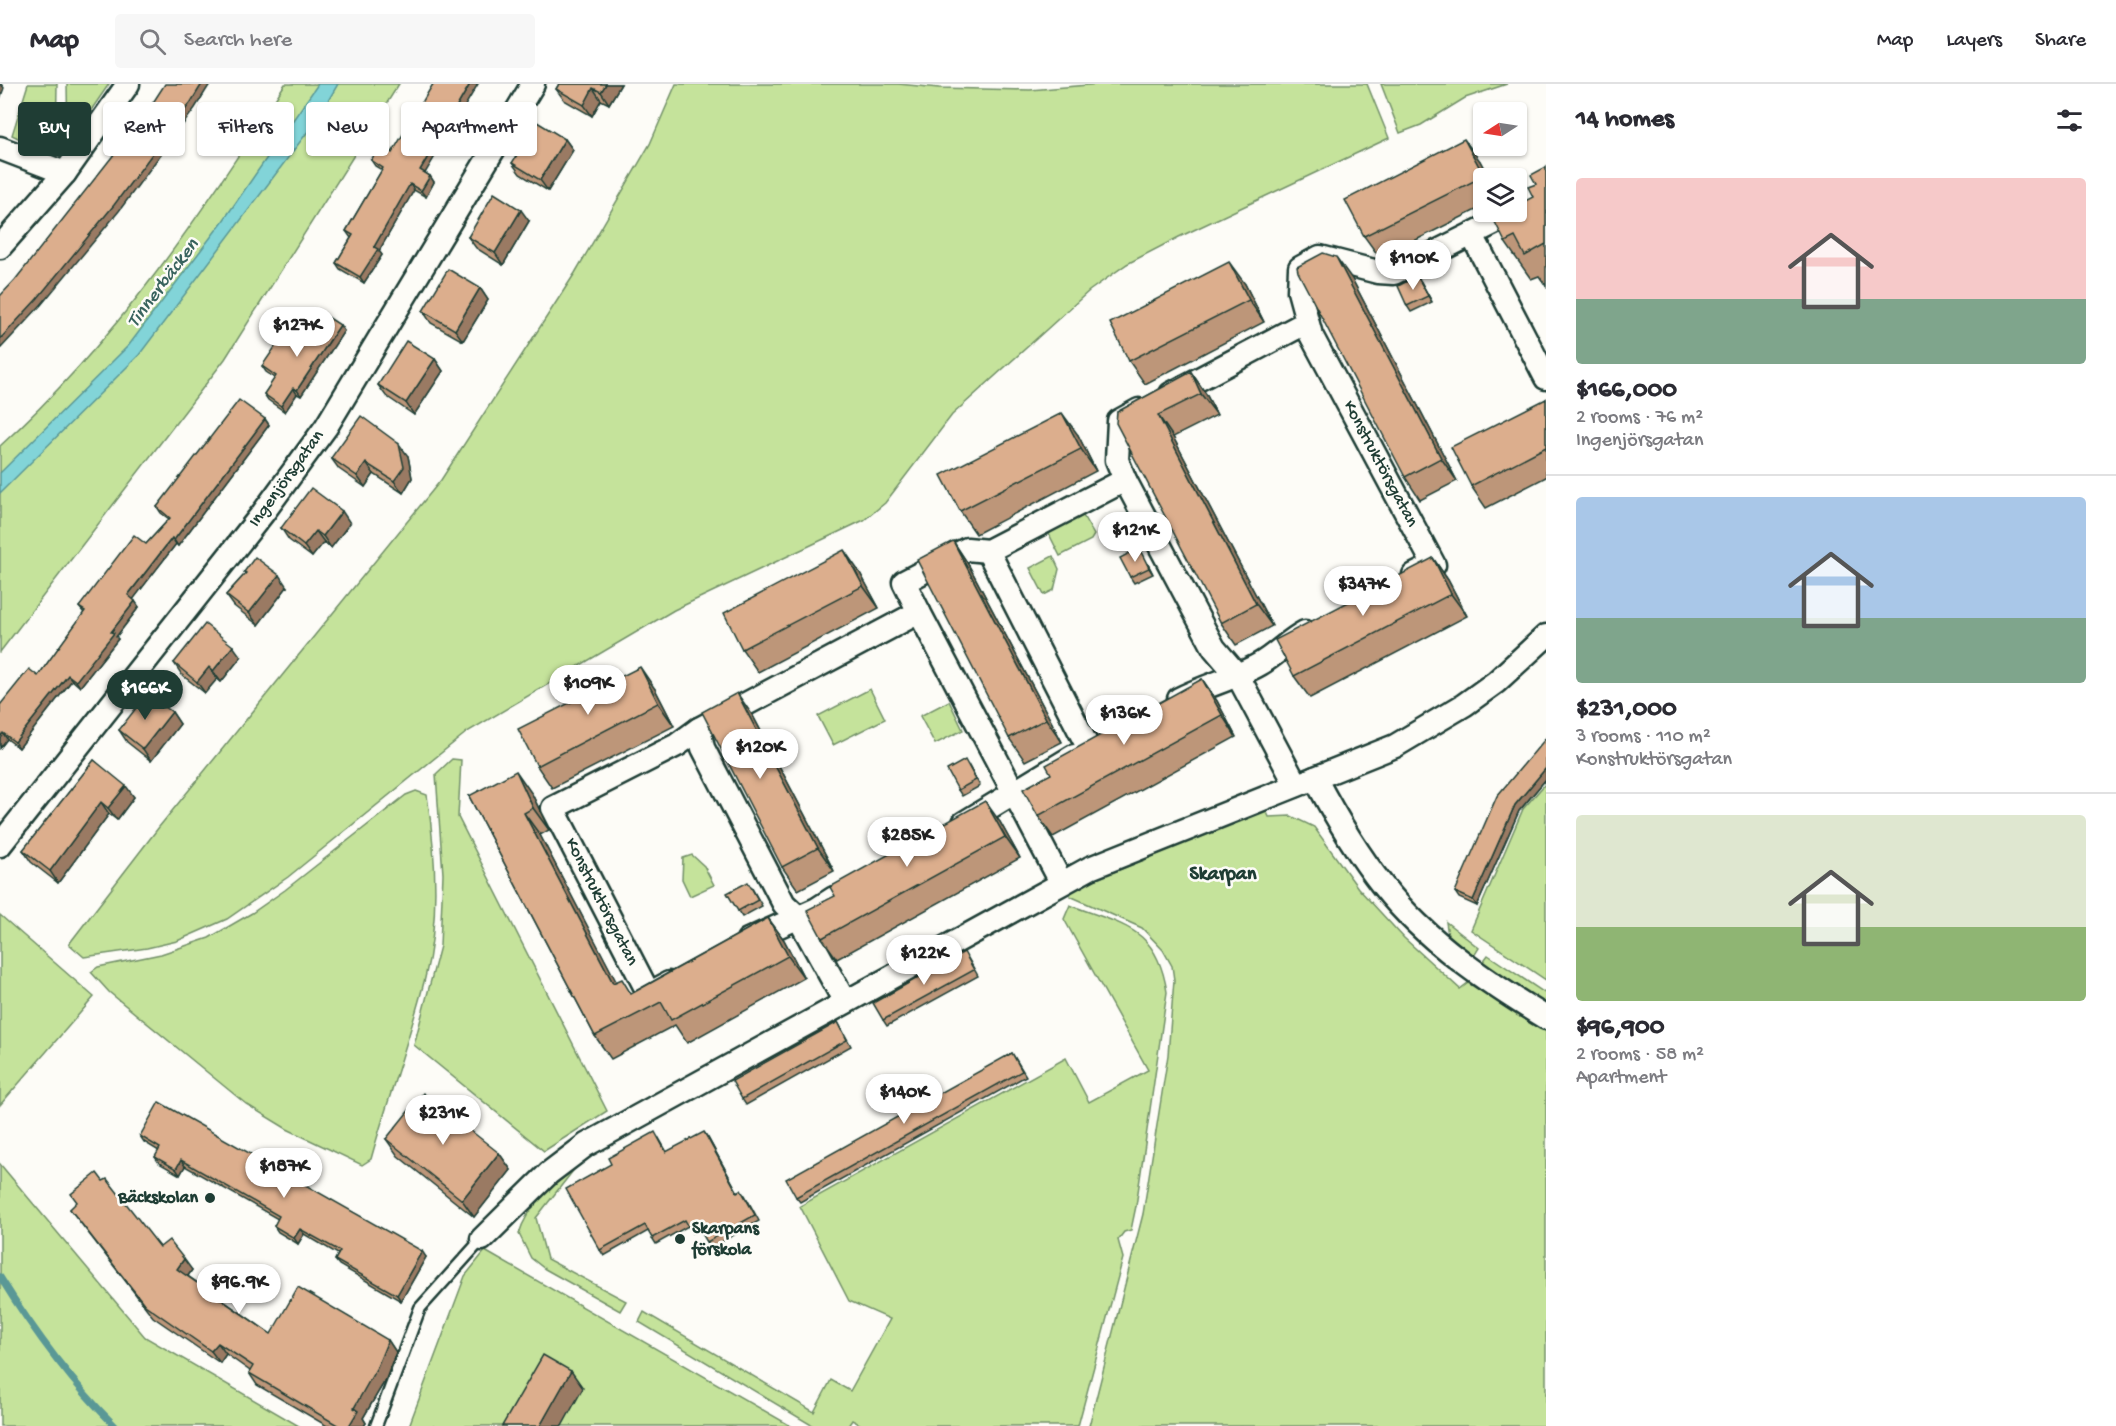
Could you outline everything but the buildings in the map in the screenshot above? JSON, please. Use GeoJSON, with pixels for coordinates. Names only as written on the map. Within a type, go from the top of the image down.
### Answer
{"type":"FeatureCollection","features":[{"type":"Feature","properties":{"kind":"street"},"geometry":{"type":"LineString","coordinates":[[0,247],[65,173],[128,84]]}},
{"type":"Feature","properties":{"kind":"street","name":"Ingenjörsgatan"},"geometry":{"type":"LineString","coordinates":[[0,845],[263,513],[326,427],[533,84]]}},
{"type":"Feature","properties":{"kind":"street"},"geometry":{"type":"LineString","coordinates":[[0,148],[65,173]]}},
{"type":"Feature","properties":{"kind":"street","name":"Konstruktörsgatan"},"geometry":{"type":"LineString","coordinates":[[1527,205],[1538,199]]}},
{"type":"Feature","properties":{"kind":"street","name":"Konstruktörsgatan"},"geometry":{"type":"LineString","coordinates":[[1393,586],[1434,565],[1311,335],[1299,291],[1300,268],[1320,257],[1378,272],[1394,273],[1496,222]]}},
{"type":"Feature","properties":{"kind":"street"},"geometry":{"type":"LineString","coordinates":[[1472,235],[1546,378]]}},
{"type":"Feature","properties":{"kind":"street"},"geometry":{"type":"LineString","coordinates":[[1307,322],[1119,421],[1117,460],[1125,480],[1215,648],[1238,676],[1305,782],[1384,888],[1428,934],[1468,968],[1546,1018]]}},
{"type":"Feature","properties":{"kind":"street"},"geometry":{"type":"LineString","coordinates":[[1061,882],[904,582],[967,549],[988,551],[1125,480]]}},
{"type":"Feature","properties":{"kind":"street"},"geometry":{"type":"LineString","coordinates":[[945,834],[1016,794],[1051,768],[1097,744],[988,551]]}},
{"type":"Feature","properties":{"kind":"street","name":"Konstruktörsgatan"},"geometry":{"type":"LineString","coordinates":[[687,973],[649,994],[553,808],[677,745],[699,729],[919,612]]}},
{"type":"Feature","properties":{"kind":"street"},"geometry":{"type":"LineString","coordinates":[[1161,709],[1205,685],[1238,676],[1263,663],[1289,640],[1326,621]]}},
{"type":"Feature","properties":{"kind":"street"},"geometry":{"type":"LineString","coordinates":[[482,1239],[549,1173],[586,1145],[1061,882],[1090,868],[1395,746],[1433,725],[1496,681],[1546,636]]}},
{"type":"Feature","properties":{"kind":"street"},"geometry":{"type":"LineString","coordinates":[[699,729],[703,748],[784,904],[798,917],[845,1002]]}},
{"type":"Feature","properties":{"kind":"street"},"geometry":{"type":"LineString","coordinates":[[726,952],[766,930],[817,909],[852,886]]}},
{"type":"Feature","properties":{"kind":"lane"},"geometry":{"type":"LineString","coordinates":[[376,1426],[420,1308],[482,1239]]}},
{"type":"Feature","properties":{"kind":"green space"},"geometry":{"type":"Polygon","coordinates":[[[28,84],[57,84],[57,102],[22,102],[28,84]]]}},
{"type":"Feature","properties":{"kind":"green space"},"geometry":{"type":"Polygon","coordinates":[[[67,84],[109,84],[91,110],[91,102],[67,102],[67,84]]]}},
{"type":"Feature","properties":{"kind":"green space"},"geometry":{"type":"Polygon","coordinates":[[[285,84],[399,84],[388,102],[306,102],[306,156],[353,156],[225,359],[0,652],[0,446],[42,406],[119,320],[189,228],[238,156],[294,156],[294,102],[273,102],[285,84]]]}},
{"type":"Feature","properties":{"kind":"green space"},"geometry":{"type":"Polygon","coordinates":[[[676,84],[898,84],[939,88],[1030,90],[1100,84],[1367,84],[1389,138],[1179,237],[1127,264],[1089,291],[952,415],[885,503],[864,520],[674,610],[467,732],[288,877],[227,919],[177,941],[147,948],[84,957],[69,944],[159,827],[441,480],[575,273],[650,144],[676,84]]]}},
{"type":"Feature","properties":{"kind":"green space"},"geometry":{"type":"Polygon","coordinates":[[[1381,84],[1507,84],[1465,98],[1421,125],[1400,133],[1381,84]]]}},
{"type":"Feature","properties":{"kind":"green space"},"geometry":{"type":"Polygon","coordinates":[[[18,116],[18,138],[12,135],[18,116]]]}},
{"type":"Feature","properties":{"kind":"green space"},"geometry":{"type":"Polygon","coordinates":[[[1082,514],[1094,535],[1091,540],[1060,556],[1048,532],[1082,514]]]}},
{"type":"Feature","properties":{"kind":"green space"},"geometry":{"type":"Polygon","coordinates":[[[1053,556],[1059,569],[1054,590],[1044,595],[1030,568],[1053,556]]]}},
{"type":"Feature","properties":{"kind":"green space"},"geometry":{"type":"Polygon","coordinates":[[[870,689],[885,719],[833,745],[818,716],[870,689]]]}},
{"type":"Feature","properties":{"kind":"green space"},"geometry":{"type":"Polygon","coordinates":[[[949,701],[963,730],[935,744],[920,716],[949,701]]]}},
{"type":"Feature","properties":{"kind":"green space"},"geometry":{"type":"Polygon","coordinates":[[[452,759],[461,760],[458,817],[607,1111],[544,1151],[414,1045],[440,946],[443,874],[436,774],[452,759]]]}},
{"type":"Feature","properties":{"kind":"green space"},"geometry":{"type":"Polygon","coordinates":[[[1546,783],[1546,980],[1471,930],[1523,809],[1546,783]]]}},
{"type":"Feature","properties":{"kind":"green space"},"geometry":{"type":"Polygon","coordinates":[[[416,791],[427,795],[433,840],[435,910],[430,956],[413,1023],[371,1159],[362,1165],[287,1129],[246,1104],[109,992],[91,972],[98,967],[161,954],[209,938],[252,913],[285,890],[406,795],[416,791]]]}},
{"type":"Feature","properties":{"kind":"green space"},"geometry":{"type":"Polygon","coordinates":[[[1266,810],[1269,817],[1291,816],[1314,827],[1358,888],[1404,938],[1460,989],[1468,983],[1546,1031],[1546,1426],[1089,1426],[1143,1214],[1168,1055],[1174,980],[1172,966],[1163,950],[1142,928],[1070,896],[1072,889],[1266,810]]]}},
{"type":"Feature","properties":{"kind":"green space"},"geometry":{"type":"Polygon","coordinates":[[[692,855],[704,866],[714,885],[690,896],[682,879],[683,858],[692,855]]]}},
{"type":"Feature","properties":{"kind":"green space"},"geometry":{"type":"Polygon","coordinates":[[[1070,905],[1122,925],[1146,941],[1162,970],[1167,992],[1136,1206],[1131,1230],[1124,1232],[1118,1240],[1123,1258],[1078,1426],[863,1426],[852,1420],[848,1426],[813,1426],[639,1322],[644,1312],[814,1412],[831,1380],[850,1391],[890,1319],[849,1301],[800,1206],[1066,1058],[1089,1102],[1148,1070],[1064,919],[1070,905]]]}},
{"type":"Feature","properties":{"kind":"green space"},"geometry":{"type":"Polygon","coordinates":[[[0,915],[94,997],[0,1105],[0,915]]]}},
{"type":"Feature","properties":{"kind":"green space"},"geometry":{"type":"Polygon","coordinates":[[[1446,922],[1479,948],[1474,956],[1448,935],[1446,922]]]}},
{"type":"Feature","properties":{"kind":"green space"},"geometry":{"type":"Polygon","coordinates":[[[1488,955],[1546,994],[1546,1005],[1482,963],[1488,955]]]}},
{"type":"Feature","properties":{"kind":"green space"},"geometry":{"type":"Polygon","coordinates":[[[0,1164],[145,1337],[299,1426],[0,1426],[0,1164]]]}},
{"type":"Feature","properties":{"kind":"green space"},"geometry":{"type":"Polygon","coordinates":[[[576,1167],[536,1218],[547,1259],[626,1301],[620,1311],[545,1269],[531,1258],[519,1234],[535,1205],[576,1167]]]}},
{"type":"Feature","properties":{"kind":"green space"},"geometry":{"type":"Polygon","coordinates":[[[485,1251],[791,1426],[409,1426],[465,1276],[485,1251]]]}},
{"type":"Feature","properties":{"kind":"water"},"geometry":{"type":"Polygon","coordinates":[[[318,84],[338,84],[327,102],[306,102],[306,134],[294,150],[294,119],[318,84]]]}},
{"type":"Feature","properties":{"kind":"water"},"geometry":{"type":"Polygon","coordinates":[[[268,156],[289,156],[139,355],[0,493],[0,473],[129,345],[223,221],[268,156]]]}},
{"type":"Feature","properties":{"kind":"waterway"},"geometry":{"type":"LineString","coordinates":[[0,1277],[53,1355],[115,1426]]}},
{"type":"Feature","properties":{"kind":"place","name":"Bäckskolan"},"geometry":{"type":"Point","coordinates":[210,1198]}},
{"type":"Feature","properties":{"kind":"place","name":"Skarpans förskola"},"geometry":{"type":"Point","coordinates":[680,1239]}},
{"type":"Feature","properties":{"kind":"district","name":"Skarpan"},"geometry":{"type":"Point","coordinates":[1223,875]}},
{"type":"Feature","properties":{"kind":"water label","name":"Tinnerbäcken"},"geometry":{"type":"Point","coordinates":[164,284]}}]}
